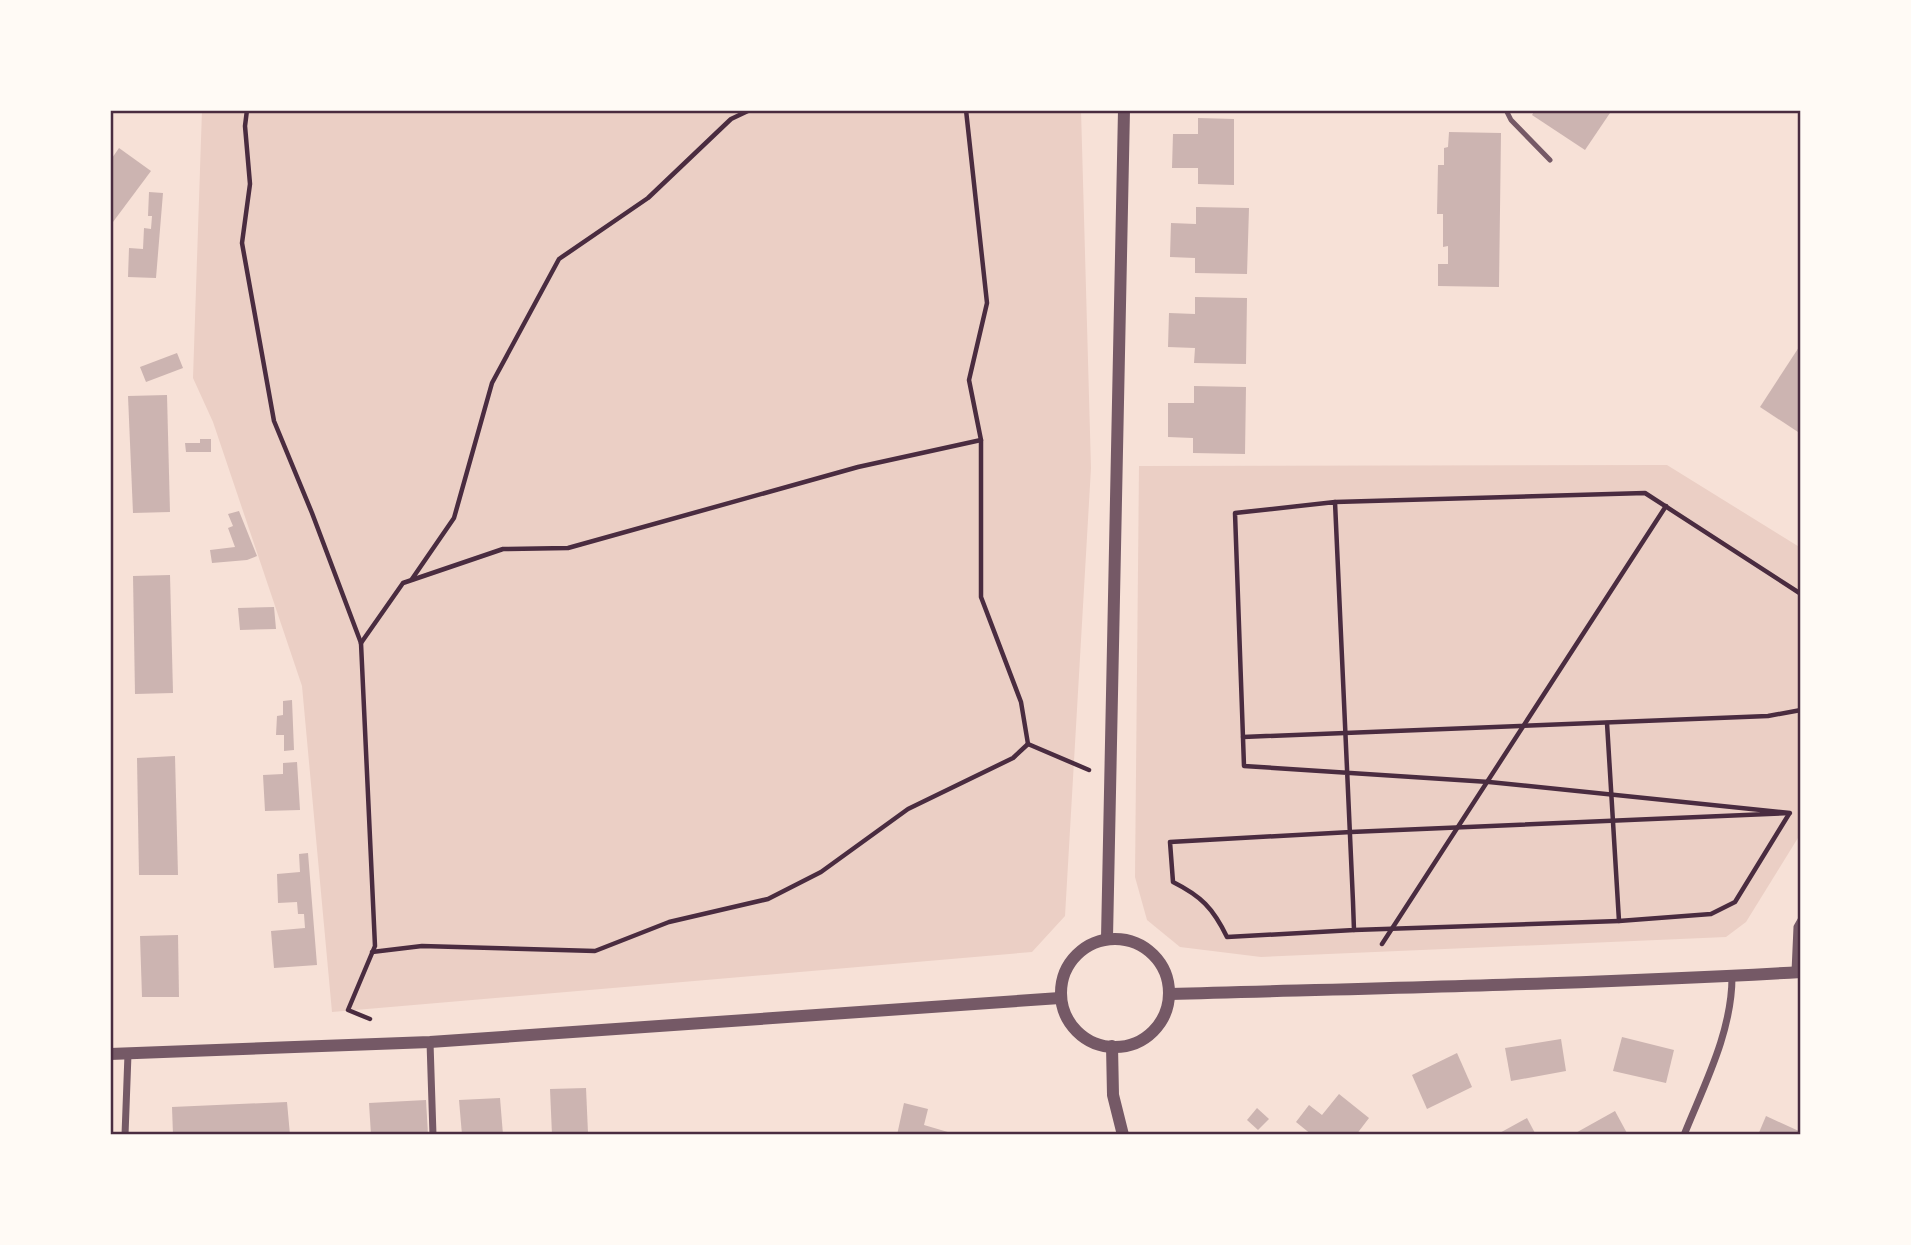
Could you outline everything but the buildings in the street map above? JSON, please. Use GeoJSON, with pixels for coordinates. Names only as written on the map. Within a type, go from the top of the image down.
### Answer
{"type":"FeatureCollection","features":[{"type":"Feature","properties":{"kind":"street"},"geometry":{"type":"LineString","coordinates":[[1107,938],[1124,110]]}},
{"type":"Feature","properties":{"kind":"street"},"geometry":{"type":"LineString","coordinates":[[1170,994],[1463,987],[1798,972],[1797,928],[1801,920]]}},
{"type":"Feature","properties":{"kind":"street"},"geometry":{"type":"LineString","coordinates":[[1107,938],[1127,939],[1143,946],[1154,955],[1166,971],[1170,994],[1167,1010],[1153,1033],[1134,1045],[1112,1046],[1090,1042],[1075,1031],[1064,1014],[1060,998],[1064,971],[1076,954],[1088,945],[1107,938]]}},
{"type":"Feature","properties":{"kind":"street"},"geometry":{"type":"LineString","coordinates":[[1684,1135],[1718,1052],[1732,993],[1732,977]]}},
{"type":"Feature","properties":{"kind":"street"},"geometry":{"type":"LineString","coordinates":[[110,1054],[430,1042],[1060,998]]}},
{"type":"Feature","properties":{"kind":"street"},"geometry":{"type":"LineString","coordinates":[[430,1042],[433,1135]]}},
{"type":"Feature","properties":{"kind":"street"},"geometry":{"type":"LineString","coordinates":[[1112,1046],[1113,1095],[1123,1135]]}},
{"type":"Feature","properties":{"kind":"street"},"geometry":{"type":"LineString","coordinates":[[125,1135],[128,1054]]}},
{"type":"Feature","properties":{"kind":"lane"},"geometry":{"type":"LineString","coordinates":[[1506,110],[1511,120],[1550,160]]}},
{"type":"Feature","properties":{"kind":"path"},"geometry":{"type":"LineString","coordinates":[[247,110],[245,126],[250,184],[242,243],[274,421],[361,643],[375,946],[348,1010]]}},
{"type":"Feature","properties":{"kind":"path"},"geometry":{"type":"LineString","coordinates":[[412,580],[454,518],[492,383],[559,260],[648,198],[731,119],[750,110]]}},
{"type":"Feature","properties":{"kind":"path"},"geometry":{"type":"LineString","coordinates":[[966,110],[987,303],[969,380],[981,440],[981,597],[1021,702],[1028,744]]}},
{"type":"Feature","properties":{"kind":"path"},"geometry":{"type":"LineString","coordinates":[[361,643],[403,583],[503,549],[568,548],[858,467],[981,440]]}},
{"type":"Feature","properties":{"kind":"path"},"geometry":{"type":"LineString","coordinates":[[1790,813],[1489,782],[1244,766],[1236,513],[1335,502],[1646,493],[1801,594]]}},
{"type":"Feature","properties":{"kind":"path"},"geometry":{"type":"LineString","coordinates":[[1335,502],[1354,930]]}},
{"type":"Feature","properties":{"kind":"path"},"geometry":{"type":"LineString","coordinates":[[1382,944],[1666,506]]}},
{"type":"Feature","properties":{"kind":"path"},"geometry":{"type":"LineString","coordinates":[[1242,737],[1768,716],[1801,710]]}},
{"type":"Feature","properties":{"kind":"path"},"geometry":{"type":"LineString","coordinates":[[1607,723],[1619,921]]}},
{"type":"Feature","properties":{"kind":"path"},"geometry":{"type":"LineString","coordinates":[[372,952],[422,946],[595,951],[669,922],[768,899],[821,872],[908,809],[1013,758],[1028,744]]}},
{"type":"Feature","properties":{"kind":"path"},"geometry":{"type":"LineString","coordinates":[[1028,744],[1110,779]]}},
{"type":"Feature","properties":{"kind":"path"},"geometry":{"type":"LineString","coordinates":[[1790,813],[1735,902],[1711,914],[1619,921],[1392,928],[1227,937],[1203,899],[1173,882],[1170,842],[1790,813]]}},
{"type":"Feature","properties":{"kind":"shaded area"},"geometry":{"type":"Polygon","coordinates":[[[202,110],[1081,110],[1091,468],[1065,916],[1032,952],[332,1012],[302,686],[213,422],[193,378],[202,110]]]}},
{"type":"Feature","properties":{"kind":"shaded area"},"geometry":{"type":"Polygon","coordinates":[[[1667,465],[1801,548],[1801,833],[1746,922],[1726,937],[1261,957],[1180,947],[1147,920],[1135,877],[1139,466],[1667,465]]]}}]}
